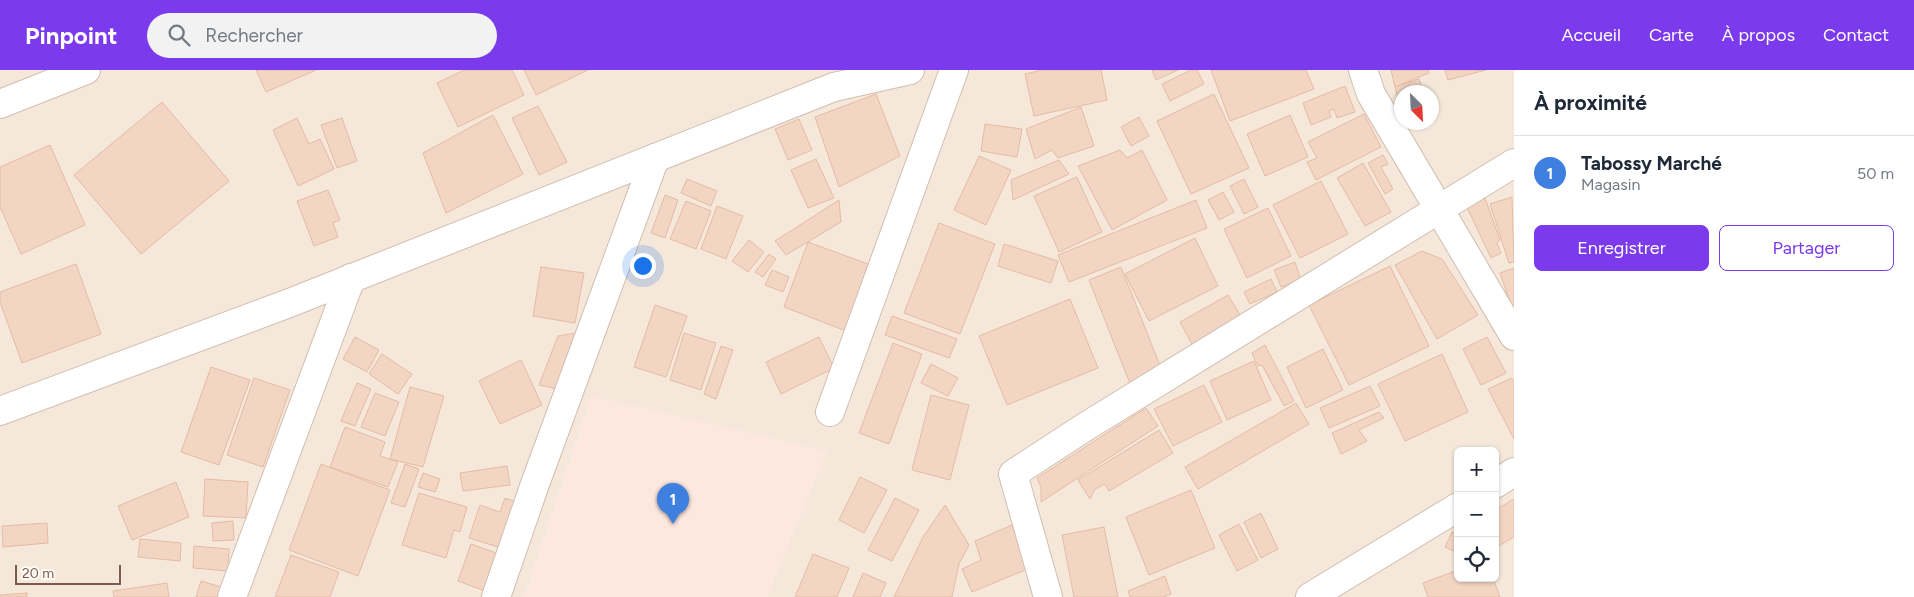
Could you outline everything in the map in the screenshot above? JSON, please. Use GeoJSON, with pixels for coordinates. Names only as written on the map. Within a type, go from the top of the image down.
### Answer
{"type":"FeatureCollection","features":[{"type":"Feature","properties":{"kind":"street"},"geometry":{"type":"LineString","coordinates":[[0,104],[86,70]]}},
{"type":"Feature","properties":{"kind":"street"},"geometry":{"type":"LineString","coordinates":[[0,411],[351,278],[834,87],[910,70]]}},
{"type":"Feature","properties":{"kind":"street"},"geometry":{"type":"LineString","coordinates":[[830,412],[954,70]]}},
{"type":"Feature","properties":{"kind":"street"},"geometry":{"type":"LineString","coordinates":[[1363,70],[1371,94],[1514,336]]}},
{"type":"Feature","properties":{"kind":"street"},"geometry":{"type":"LineString","coordinates":[[496,597],[535,484],[655,158]]}},
{"type":"Feature","properties":{"kind":"street"},"geometry":{"type":"LineString","coordinates":[[1048,597],[1013,474],[1085,427],[1438,208],[1514,163]]}},
{"type":"Feature","properties":{"kind":"street"},"geometry":{"type":"LineString","coordinates":[[232,597],[351,278]]}},
{"type":"Feature","properties":{"kind":"street"},"geometry":{"type":"LineString","coordinates":[[1499,481],[1514,472]]}},
{"type":"Feature","properties":{"kind":"street"},"geometry":{"type":"LineString","coordinates":[[1310,597],[1454,509]]}},
{"type":"Feature","properties":{"kind":"shaded area"},"geometry":{"type":"Polygon","coordinates":[[[0,70],[1514,70],[1514,597],[0,597],[0,70]]]}},
{"type":"Feature","properties":{"kind":"shaded area"},"geometry":{"type":"Polygon","coordinates":[[[591,396],[827,451],[767,597],[524,597],[591,396]]]}},
{"type":"Feature","properties":{"kind":"building"},"geometry":{"type":"Polygon","coordinates":[[[256,70],[316,70],[266,92],[256,70]]]}},
{"type":"Feature","properties":{"kind":"building"},"geometry":{"type":"Polygon","coordinates":[[[464,70],[512,70],[524,95],[458,127],[437,83],[464,70]]]}},
{"type":"Feature","properties":{"kind":"building"},"geometry":{"type":"Polygon","coordinates":[[[524,70],[588,70],[536,95],[524,70]]]}},
{"type":"Feature","properties":{"kind":"building"},"geometry":{"type":"Polygon","coordinates":[[[1042,70],[1101,70],[1107,100],[1034,116],[1025,74],[1042,70]]]}},
{"type":"Feature","properties":{"kind":"building"},"geometry":{"type":"Polygon","coordinates":[[[1152,70],[1178,70],[1156,80],[1152,70]]]}},
{"type":"Feature","properties":{"kind":"building"},"geometry":{"type":"Polygon","coordinates":[[[1191,70],[1197,70],[1204,84],[1170,101],[1162,84],[1191,70]]]}},
{"type":"Feature","properties":{"kind":"building"},"geometry":{"type":"Polygon","coordinates":[[[1211,70],[1306,70],[1314,89],[1230,121],[1211,70]]]}},
{"type":"Feature","properties":{"kind":"building"},"geometry":{"type":"Polygon","coordinates":[[[1391,70],[1428,70],[1429,73],[1400,85],[1395,85],[1391,70]]]}},
{"type":"Feature","properties":{"kind":"building"},"geometry":{"type":"Polygon","coordinates":[[[1445,70],[1486,70],[1448,80],[1445,70]]]}},
{"type":"Feature","properties":{"kind":"building"},"geometry":{"type":"Polygon","coordinates":[[[1419,79],[1421,85],[1401,85],[1419,79]]]}},
{"type":"Feature","properties":{"kind":"building"},"geometry":{"type":"Polygon","coordinates":[[[1345,86],[1355,112],[1337,118],[1334,109],[1329,111],[1331,117],[1311,125],[1303,103],[1345,86]]]}},
{"type":"Feature","properties":{"kind":"building"},"geometry":{"type":"Polygon","coordinates":[[[876,94],[900,156],[839,187],[815,117],[876,94]]]}},
{"type":"Feature","properties":{"kind":"building"},"geometry":{"type":"Polygon","coordinates":[[[1214,94],[1249,168],[1191,194],[1157,121],[1214,94]]]}},
{"type":"Feature","properties":{"kind":"building"},"geometry":{"type":"Polygon","coordinates":[[[162,102],[229,181],[141,254],[74,175],[162,102]]]}},
{"type":"Feature","properties":{"kind":"building"},"geometry":{"type":"Polygon","coordinates":[[[538,106],[567,162],[539,175],[512,118],[538,106]]]}},
{"type":"Feature","properties":{"kind":"building"},"geometry":{"type":"Polygon","coordinates":[[[1081,107],[1094,146],[1058,158],[1052,150],[1035,159],[1026,129],[1081,107]]]}},
{"type":"Feature","properties":{"kind":"building"},"geometry":{"type":"Polygon","coordinates":[[[1364,114],[1381,147],[1316,180],[1307,162],[1317,158],[1308,142],[1364,114]]]}},
{"type":"Feature","properties":{"kind":"building"},"geometry":{"type":"Polygon","coordinates":[[[493,115],[523,174],[446,213],[423,153],[493,115]]]}},
{"type":"Feature","properties":{"kind":"building"},"geometry":{"type":"Polygon","coordinates":[[[1290,115],[1308,157],[1265,176],[1247,134],[1290,115]]]}},
{"type":"Feature","properties":{"kind":"building"},"geometry":{"type":"Polygon","coordinates":[[[1139,117],[1149,136],[1131,146],[1121,127],[1139,117]]]}},
{"type":"Feature","properties":{"kind":"building"},"geometry":{"type":"Polygon","coordinates":[[[297,118],[309,144],[320,139],[334,169],[298,186],[273,130],[297,118]]]}},
{"type":"Feature","properties":{"kind":"building"},"geometry":{"type":"Polygon","coordinates":[[[342,118],[357,161],[337,168],[321,125],[342,118]]]}},
{"type":"Feature","properties":{"kind":"building"},"geometry":{"type":"Polygon","coordinates":[[[799,119],[812,150],[788,160],[775,129],[799,119]]]}},
{"type":"Feature","properties":{"kind":"building"},"geometry":{"type":"Polygon","coordinates":[[[985,124],[1022,129],[1017,157],[981,151],[985,124]]]}},
{"type":"Feature","properties":{"kind":"building"},"geometry":{"type":"Polygon","coordinates":[[[50,145],[85,225],[21,254],[0,207],[0,167],[50,145]]]}},
{"type":"Feature","properties":{"kind":"building"},"geometry":{"type":"Polygon","coordinates":[[[1120,150],[1127,158],[1142,150],[1167,200],[1112,230],[1078,166],[1120,150]]]}},
{"type":"Feature","properties":{"kind":"building"},"geometry":{"type":"Polygon","coordinates":[[[1383,155],[1388,164],[1381,167],[1393,189],[1385,194],[1368,163],[1383,155]]]}},
{"type":"Feature","properties":{"kind":"building"},"geometry":{"type":"Polygon","coordinates":[[[979,156],[1011,170],[986,225],[954,210],[979,156]]]}},
{"type":"Feature","properties":{"kind":"building"},"geometry":{"type":"Polygon","coordinates":[[[816,159],[834,198],[808,208],[791,170],[816,159]]]}},
{"type":"Feature","properties":{"kind":"building"},"geometry":{"type":"Polygon","coordinates":[[[1059,160],[1069,174],[1013,200],[1011,180],[1059,160]]]}},
{"type":"Feature","properties":{"kind":"building"},"geometry":{"type":"Polygon","coordinates":[[[1363,163],[1391,212],[1365,226],[1337,178],[1363,163]]]}},
{"type":"Feature","properties":{"kind":"building"},"geometry":{"type":"Polygon","coordinates":[[[1077,177],[1102,232],[1059,252],[1034,196],[1077,177]]]}},
{"type":"Feature","properties":{"kind":"building"},"geometry":{"type":"Polygon","coordinates":[[[687,179],[717,191],[711,206],[681,193],[687,179]]]}},
{"type":"Feature","properties":{"kind":"building"},"geometry":{"type":"Polygon","coordinates":[[[1244,179],[1258,207],[1244,214],[1230,186],[1244,179]]]}},
{"type":"Feature","properties":{"kind":"building"},"geometry":{"type":"Polygon","coordinates":[[[1321,181],[1348,234],[1300,258],[1273,205],[1321,181]]]}},
{"type":"Feature","properties":{"kind":"building"},"geometry":{"type":"Polygon","coordinates":[[[328,190],[340,220],[333,223],[338,237],[314,246],[297,201],[328,190]]]}},
{"type":"Feature","properties":{"kind":"building"},"geometry":{"type":"Polygon","coordinates":[[[1223,192],[1234,212],[1219,220],[1208,200],[1223,192]]]}},
{"type":"Feature","properties":{"kind":"building"},"geometry":{"type":"Polygon","coordinates":[[[665,195],[678,200],[665,238],[651,233],[665,195]]]}},
{"type":"Feature","properties":{"kind":"building"},"geometry":{"type":"Polygon","coordinates":[[[1512,197],[1514,262],[1509,263],[1490,204],[1512,197]]]}},
{"type":"Feature","properties":{"kind":"building"},"geometry":{"type":"Polygon","coordinates":[[[1485,198],[1500,240],[1497,243],[1501,253],[1491,258],[1466,205],[1485,198]]]}},
{"type":"Feature","properties":{"kind":"building"},"geometry":{"type":"Polygon","coordinates":[[[839,200],[841,222],[786,255],[775,241],[839,200]]]}},
{"type":"Feature","properties":{"kind":"building"},"geometry":{"type":"Polygon","coordinates":[[[1196,200],[1207,228],[1069,282],[1058,255],[1196,200]]]}},
{"type":"Feature","properties":{"kind":"building"},"geometry":{"type":"Polygon","coordinates":[[[686,201],[711,211],[696,249],[670,239],[686,201]]]}},
{"type":"Feature","properties":{"kind":"building"},"geometry":{"type":"Polygon","coordinates":[[[717,206],[743,216],[726,259],[701,249],[717,206]]]}},
{"type":"Feature","properties":{"kind":"building"},"geometry":{"type":"Polygon","coordinates":[[[1268,208],[1291,256],[1247,278],[1224,229],[1268,208]]]}},
{"type":"Feature","properties":{"kind":"building"},"geometry":{"type":"Polygon","coordinates":[[[939,223],[995,244],[960,334],[904,313],[939,223]]]}},
{"type":"Feature","properties":{"kind":"building"},"geometry":{"type":"Polygon","coordinates":[[[1195,238],[1218,286],[1149,321],[1125,274],[1195,238]]]}},
{"type":"Feature","properties":{"kind":"building"},"geometry":{"type":"Polygon","coordinates":[[[749,240],[764,252],[748,272],[732,261],[749,240]]]}},
{"type":"Feature","properties":{"kind":"building"},"geometry":{"type":"Polygon","coordinates":[[[808,242],[876,267],[851,333],[784,307],[808,242]]]}},
{"type":"Feature","properties":{"kind":"building"},"geometry":{"type":"Polygon","coordinates":[[[1004,244],[1058,261],[1051,283],[998,266],[1004,244]]]}},
{"type":"Feature","properties":{"kind":"building"},"geometry":{"type":"Polygon","coordinates":[[[1422,251],[1442,259],[1478,315],[1437,339],[1395,265],[1422,251]]]}},
{"type":"Feature","properties":{"kind":"building"},"geometry":{"type":"Polygon","coordinates":[[[769,254],[776,259],[763,277],[755,272],[769,254]]]}},
{"type":"Feature","properties":{"kind":"building"},"geometry":{"type":"Polygon","coordinates":[[[1295,262],[1301,280],[1281,287],[1274,270],[1295,262]]]}},
{"type":"Feature","properties":{"kind":"building"},"geometry":{"type":"Polygon","coordinates":[[[76,264],[101,334],[22,363],[0,302],[0,292],[76,264]]]}},
{"type":"Feature","properties":{"kind":"building"},"geometry":{"type":"Polygon","coordinates":[[[1390,266],[1429,346],[1349,385],[1309,305],[1390,266]]]}},
{"type":"Feature","properties":{"kind":"building"},"geometry":{"type":"Polygon","coordinates":[[[541,267],[584,273],[575,323],[533,316],[541,267]]]}},
{"type":"Feature","properties":{"kind":"building"},"geometry":{"type":"Polygon","coordinates":[[[1121,267],[1163,373],[1131,386],[1089,280],[1121,267]]]}},
{"type":"Feature","properties":{"kind":"building"},"geometry":{"type":"Polygon","coordinates":[[[1514,268],[1514,304],[1511,305],[1500,273],[1514,268]]]}},
{"type":"Feature","properties":{"kind":"building"},"geometry":{"type":"Polygon","coordinates":[[[772,270],[789,277],[783,292],[765,285],[772,270]]]}},
{"type":"Feature","properties":{"kind":"building"},"geometry":{"type":"Polygon","coordinates":[[[1271,279],[1277,292],[1250,304],[1244,292],[1271,279]]]}},
{"type":"Feature","properties":{"kind":"building"},"geometry":{"type":"Polygon","coordinates":[[[1228,295],[1242,318],[1193,346],[1180,322],[1228,295]]]}},
{"type":"Feature","properties":{"kind":"building"},"geometry":{"type":"Polygon","coordinates":[[[1070,299],[1098,368],[1007,405],[979,336],[1070,299]]]}},
{"type":"Feature","properties":{"kind":"building"},"geometry":{"type":"Polygon","coordinates":[[[655,305],[687,316],[666,377],[634,367],[655,305]]]}},
{"type":"Feature","properties":{"kind":"building"},"geometry":{"type":"Polygon","coordinates":[[[892,316],[957,339],[949,358],[885,335],[892,316]]]}},
{"type":"Feature","properties":{"kind":"building"},"geometry":{"type":"Polygon","coordinates":[[[588,331],[567,391],[539,385],[558,336],[588,331]]]}},
{"type":"Feature","properties":{"kind":"building"},"geometry":{"type":"Polygon","coordinates":[[[684,333],[716,343],[701,390],[670,380],[684,333]]]}},
{"type":"Feature","properties":{"kind":"building"},"geometry":{"type":"Polygon","coordinates":[[[355,337],[379,350],[367,372],[343,359],[355,337]]]}},
{"type":"Feature","properties":{"kind":"building"},"geometry":{"type":"Polygon","coordinates":[[[819,337],[834,368],[781,394],[766,362],[819,337]]]}},
{"type":"Feature","properties":{"kind":"building"},"geometry":{"type":"Polygon","coordinates":[[[1487,337],[1506,373],[1481,385],[1463,349],[1487,337]]]}},
{"type":"Feature","properties":{"kind":"building"},"geometry":{"type":"Polygon","coordinates":[[[893,343],[922,354],[889,444],[859,433],[893,343]]]}},
{"type":"Feature","properties":{"kind":"building"},"geometry":{"type":"Polygon","coordinates":[[[1265,345],[1294,401],[1284,406],[1262,365],[1258,366],[1252,353],[1265,345]]]}},
{"type":"Feature","properties":{"kind":"building"},"geometry":{"type":"Polygon","coordinates":[[[721,346],[733,350],[716,399],[704,394],[721,346]]]}},
{"type":"Feature","properties":{"kind":"building"},"geometry":{"type":"Polygon","coordinates":[[[1323,349],[1343,390],[1306,408],[1287,367],[1323,349]]]}},
{"type":"Feature","properties":{"kind":"building"},"geometry":{"type":"Polygon","coordinates":[[[382,354],[412,374],[398,394],[369,374],[382,354]]]}},
{"type":"Feature","properties":{"kind":"building"},"geometry":{"type":"Polygon","coordinates":[[[1442,354],[1468,412],[1405,441],[1378,384],[1442,354]]]}},
{"type":"Feature","properties":{"kind":"building"},"geometry":{"type":"Polygon","coordinates":[[[521,360],[542,405],[500,424],[479,381],[521,360]]]}},
{"type":"Feature","properties":{"kind":"building"},"geometry":{"type":"Polygon","coordinates":[[[1254,361],[1271,400],[1227,420],[1210,381],[1254,361]]]}},
{"type":"Feature","properties":{"kind":"building"},"geometry":{"type":"Polygon","coordinates":[[[931,364],[958,378],[948,396],[921,383],[931,364]]]}},
{"type":"Feature","properties":{"kind":"building"},"geometry":{"type":"Polygon","coordinates":[[[211,367],[250,380],[219,465],[181,452],[211,367]]]}},
{"type":"Feature","properties":{"kind":"building"},"geometry":{"type":"Polygon","coordinates":[[[254,378],[290,390],[263,467],[227,455],[254,378]]]}},
{"type":"Feature","properties":{"kind":"building"},"geometry":{"type":"Polygon","coordinates":[[[1512,378],[1514,382],[1514,439],[1488,389],[1512,378]]]}},
{"type":"Feature","properties":{"kind":"building"},"geometry":{"type":"Polygon","coordinates":[[[357,383],[371,389],[355,426],[341,421],[357,383]]]}},
{"type":"Feature","properties":{"kind":"building"},"geometry":{"type":"Polygon","coordinates":[[[1204,385],[1222,422],[1173,446],[1154,409],[1204,385]]]}},
{"type":"Feature","properties":{"kind":"building"},"geometry":{"type":"Polygon","coordinates":[[[1370,386],[1380,406],[1329,428],[1320,408],[1370,386]]]}},
{"type":"Feature","properties":{"kind":"building"},"geometry":{"type":"Polygon","coordinates":[[[410,387],[444,396],[423,467],[390,459],[410,387]]]}},
{"type":"Feature","properties":{"kind":"building"},"geometry":{"type":"Polygon","coordinates":[[[375,393],[399,402],[385,436],[361,427],[375,393]]]}},
{"type":"Feature","properties":{"kind":"building"},"geometry":{"type":"Polygon","coordinates":[[[931,395],[969,405],[950,480],[912,470],[931,395]]]}},
{"type":"Feature","properties":{"kind":"building"},"geometry":{"type":"Polygon","coordinates":[[[1296,403],[1309,424],[1198,489],[1185,467],[1296,403]]]}},
{"type":"Feature","properties":{"kind":"building"},"geometry":{"type":"Polygon","coordinates":[[[1146,408],[1158,426],[1041,502],[1041,487],[1037,478],[1146,408]]]}},
{"type":"Feature","properties":{"kind":"building"},"geometry":{"type":"Polygon","coordinates":[[[1379,412],[1384,418],[1359,430],[1367,441],[1341,454],[1332,433],[1379,412]]]}},
{"type":"Feature","properties":{"kind":"building"},"geometry":{"type":"Polygon","coordinates":[[[345,427],[385,442],[380,456],[398,462],[388,487],[330,467],[345,427]]]}},
{"type":"Feature","properties":{"kind":"building"},"geometry":{"type":"Polygon","coordinates":[[[1159,430],[1173,453],[1109,491],[1105,484],[1095,489],[1090,499],[1078,480],[1159,430]]]}},
{"type":"Feature","properties":{"kind":"building"},"geometry":{"type":"Polygon","coordinates":[[[321,464],[390,490],[358,576],[289,550],[321,464]]]}},
{"type":"Feature","properties":{"kind":"building"},"geometry":{"type":"Polygon","coordinates":[[[405,464],[419,469],[405,507],[391,503],[405,464]]]}},
{"type":"Feature","properties":{"kind":"building"},"geometry":{"type":"Polygon","coordinates":[[[507,466],[510,485],[463,491],[460,473],[507,466]]]}},
{"type":"Feature","properties":{"kind":"building"},"geometry":{"type":"Polygon","coordinates":[[[423,473],[440,479],[435,492],[418,487],[423,473]]]}},
{"type":"Feature","properties":{"kind":"building"},"geometry":{"type":"Polygon","coordinates":[[[860,477],[887,490],[864,533],[839,520],[860,477]]]}},
{"type":"Feature","properties":{"kind":"building"},"geometry":{"type":"Polygon","coordinates":[[[205,479],[248,482],[246,518],[203,516],[205,479]]]}},
{"type":"Feature","properties":{"kind":"building"},"geometry":{"type":"Polygon","coordinates":[[[176,482],[189,517],[132,540],[118,506],[176,482]]]}},
{"type":"Feature","properties":{"kind":"building"},"geometry":{"type":"Polygon","coordinates":[[[1191,490],[1215,548],[1149,575],[1126,517],[1191,490]]]}},
{"type":"Feature","properties":{"kind":"building"},"geometry":{"type":"Polygon","coordinates":[[[419,493],[467,507],[460,532],[454,530],[446,558],[402,545],[419,493]]]}},
{"type":"Feature","properties":{"kind":"building"},"geometry":{"type":"Polygon","coordinates":[[[505,498],[522,504],[508,550],[469,538],[480,505],[500,512],[505,498]]]}},
{"type":"Feature","properties":{"kind":"building"},"geometry":{"type":"Polygon","coordinates":[[[895,498],[919,510],[892,561],[868,550],[895,498]]]}},
{"type":"Feature","properties":{"kind":"building"},"geometry":{"type":"Polygon","coordinates":[[[1514,499],[1514,537],[1499,546],[1499,537],[1499,508],[1514,499]]]}},
{"type":"Feature","properties":{"kind":"building"},"geometry":{"type":"Polygon","coordinates":[[[945,505],[969,545],[959,564],[952,597],[894,597],[923,537],[945,505]]]}},
{"type":"Feature","properties":{"kind":"building"},"geometry":{"type":"Polygon","coordinates":[[[1261,513],[1278,549],[1261,558],[1244,522],[1261,513]]]}},
{"type":"Feature","properties":{"kind":"building"},"geometry":{"type":"Polygon","coordinates":[[[233,521],[234,540],[213,541],[212,523],[233,521]]]}},
{"type":"Feature","properties":{"kind":"building"},"geometry":{"type":"Polygon","coordinates":[[[47,523],[48,543],[3,547],[2,526],[47,523]]]}},
{"type":"Feature","properties":{"kind":"building"},"geometry":{"type":"Polygon","coordinates":[[[1239,524],[1258,560],[1237,571],[1219,535],[1239,524]]]}},
{"type":"Feature","properties":{"kind":"building"},"geometry":{"type":"Polygon","coordinates":[[[1012,525],[1030,568],[972,592],[962,569],[981,560],[975,541],[1012,525]]]}},
{"type":"Feature","properties":{"kind":"building"},"geometry":{"type":"Polygon","coordinates":[[[1104,527],[1118,597],[1074,597],[1062,535],[1104,527]]]}},
{"type":"Feature","properties":{"kind":"building"},"geometry":{"type":"Polygon","coordinates":[[[1452,532],[1454,533],[1454,551],[1445,547],[1452,532]]]}},
{"type":"Feature","properties":{"kind":"building"},"geometry":{"type":"Polygon","coordinates":[[[140,539],[181,543],[180,561],[138,557],[140,539]]]}},
{"type":"Feature","properties":{"kind":"building"},"geometry":{"type":"Polygon","coordinates":[[[471,544],[499,554],[485,591],[458,581],[471,544]]]}},
{"type":"Feature","properties":{"kind":"building"},"geometry":{"type":"Polygon","coordinates":[[[194,546],[229,549],[228,571],[193,568],[194,546]]]}},
{"type":"Feature","properties":{"kind":"building"},"geometry":{"type":"Polygon","coordinates":[[[813,554],[849,568],[837,597],[795,597],[813,554]]]}},
{"type":"Feature","properties":{"kind":"building"},"geometry":{"type":"Polygon","coordinates":[[[291,555],[339,572],[330,597],[275,597],[291,555]]]}},
{"type":"Feature","properties":{"kind":"building"},"geometry":{"type":"Polygon","coordinates":[[[1454,571],[1454,582],[1494,582],[1500,597],[1428,597],[1423,583],[1454,571]]]}},
{"type":"Feature","properties":{"kind":"building"},"geometry":{"type":"Polygon","coordinates":[[[863,573],[886,583],[880,597],[853,597],[863,573]]]}},
{"type":"Feature","properties":{"kind":"building"},"geometry":{"type":"Polygon","coordinates":[[[1165,576],[1171,594],[1164,597],[1130,597],[1128,591],[1165,576]]]}},
{"type":"Feature","properties":{"kind":"building"},"geometry":{"type":"Polygon","coordinates":[[[201,581],[228,589],[225,597],[196,597],[201,581]]]}},
{"type":"Feature","properties":{"kind":"building"},"geometry":{"type":"Polygon","coordinates":[[[167,583],[169,597],[114,597],[113,591],[167,583]]]}},
{"type":"Feature","properties":{"kind":"building"},"geometry":{"type":"Polygon","coordinates":[[[27,593],[27,597],[0,597],[0,595],[27,593]]]}},
{"type":"Feature","properties":{"kind":"place","name":"Tabossy Marché"},"geometry":{"type":"Point","coordinates":[673,524]}}]}
